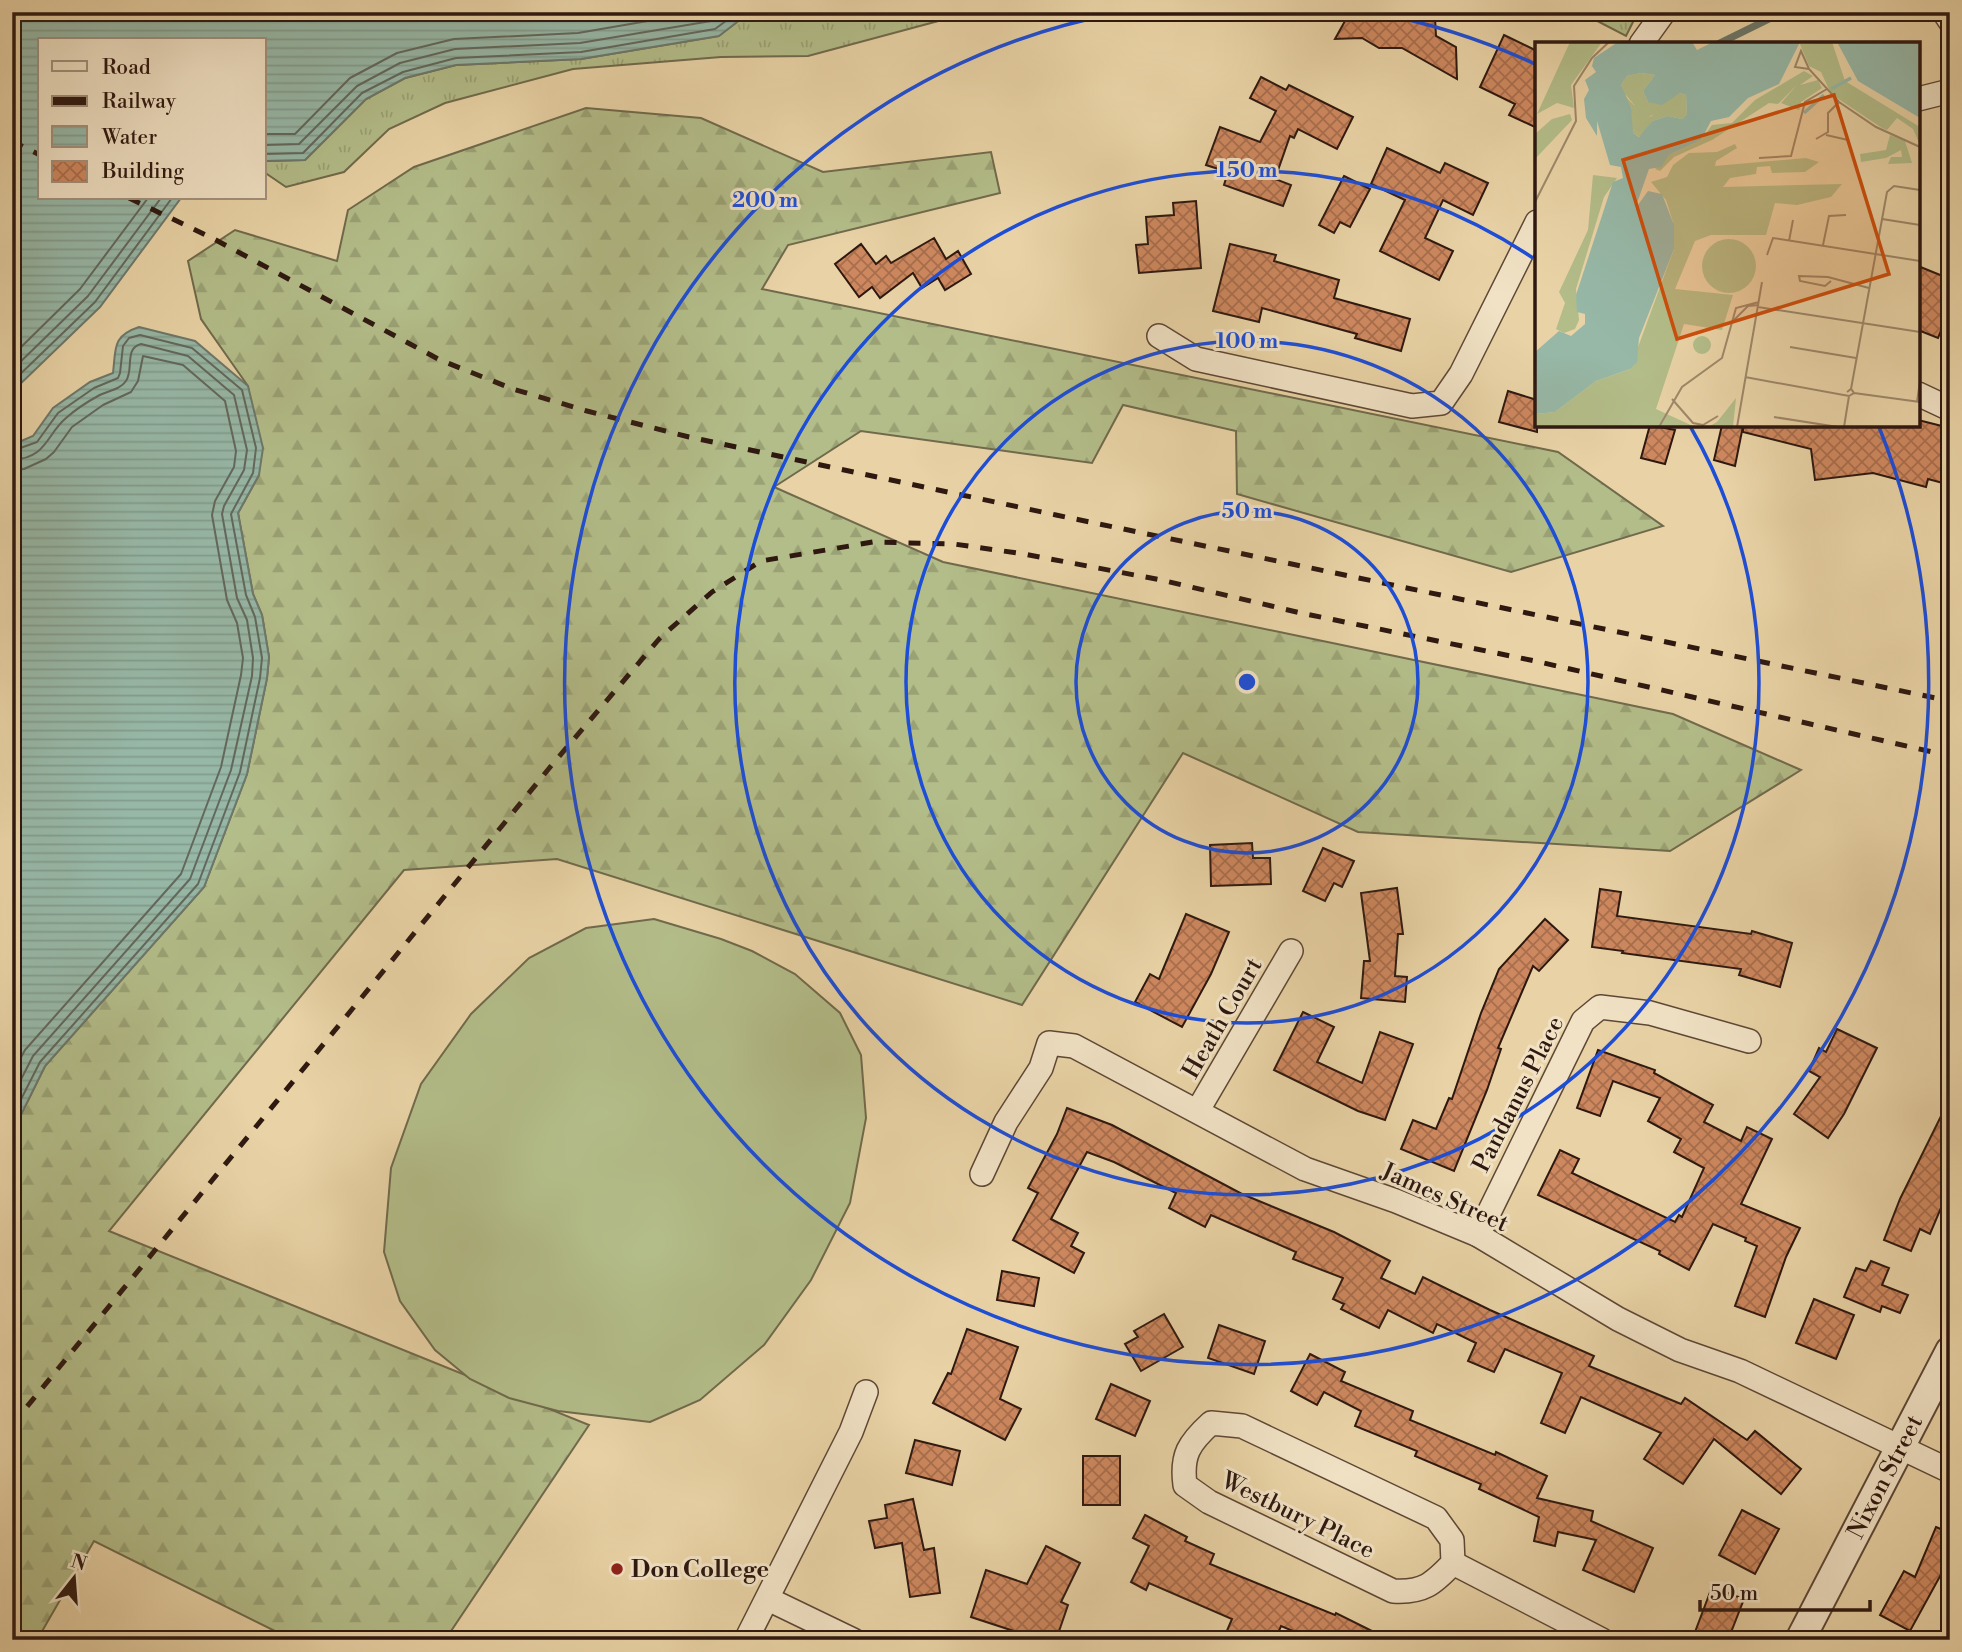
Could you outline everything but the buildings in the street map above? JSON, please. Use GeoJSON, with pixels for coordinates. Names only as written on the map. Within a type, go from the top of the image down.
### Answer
{"type":"FeatureCollection","features":[{"type":"Feature","properties":{"kind":"street"},"geometry":{"type":"LineString","coordinates":[[1642,42],[1664,12]]}},
{"type":"Feature","properties":{"kind":"street"},"geometry":{"type":"LineString","coordinates":[[1944,12],[1950,21]]}},
{"type":"Feature","properties":{"kind":"street"},"geometry":{"type":"LineString","coordinates":[[1920,98],[1950,91]]}},
{"type":"Feature","properties":{"kind":"street"},"geometry":{"type":"LineString","coordinates":[[1159,336],[1196,359],[1412,406],[1441,403],[1461,374],[1535,226]]}},
{"type":"Feature","properties":{"kind":"street"},"geometry":{"type":"LineString","coordinates":[[1920,395],[1950,409]]}},
{"type":"Feature","properties":{"kind":"street","name":"Heath Court"},"geometry":{"type":"LineString","coordinates":[[1198,1110],[1291,951]]}},
{"type":"Feature","properties":{"kind":"street","name":"Pandanus Place"},"geometry":{"type":"LineString","coordinates":[[1478,1235],[1583,1021],[1600,1007],[1650,1013],[1749,1041]]}},
{"type":"Feature","properties":{"kind":"street","name":"James Street"},"geometry":{"type":"LineString","coordinates":[[982,1174],[1006,1122],[1041,1068],[1049,1043],[1074,1046],[1305,1169],[1396,1201],[1478,1235],[1618,1319],[1670,1345],[1740,1371],[1950,1471]]}},
{"type":"Feature","properties":{"kind":"street","name":"Nixon Street"},"geometry":{"type":"LineString","coordinates":[[1800,1640],[1950,1351]]}},
{"type":"Feature","properties":{"kind":"street"},"geometry":{"type":"LineString","coordinates":[[746,1640],[851,1432],[866,1392]]}},
{"type":"Feature","properties":{"kind":"street","name":"Westbury Place"},"geometry":{"type":"LineString","coordinates":[[1211,1423],[1242,1426],[1436,1518],[1452,1539],[1453,1563],[1434,1583],[1412,1592],[1393,1591],[1380,1585],[1209,1502],[1185,1485],[1183,1466],[1193,1439],[1211,1423]]}},
{"type":"Feature","properties":{"kind":"street"},"geometry":{"type":"LineString","coordinates":[[1453,1563],[1602,1640]]}},
{"type":"Feature","properties":{"kind":"street"},"geometry":{"type":"LineString","coordinates":[[768,1599],[853,1640]]}},
{"type":"Feature","properties":{"kind":"green space"},"geometry":{"type":"Polygon","coordinates":[[[750,12],[972,12],[808,56],[721,57],[573,69],[445,103],[389,129],[344,172],[286,187],[266,173],[266,161],[305,160],[366,99],[405,78],[456,65],[581,59],[718,36],[750,12]]]}},
{"type":"Feature","properties":{"kind":"green space"},"geometry":{"type":"Polygon","coordinates":[[[1580,12],[1638,12],[1626,36],[1580,12]]]}},
{"type":"Feature","properties":{"kind":"green space"},"geometry":{"type":"Polygon","coordinates":[[[586,108],[701,118],[823,172],[991,152],[1000,193],[788,245],[762,289],[1558,452],[1663,526],[1511,572],[1237,494],[1236,431],[1123,405],[1092,463],[861,431],[774,487],[943,562],[1673,714],[1801,770],[1670,851],[1358,832],[1183,753],[1022,1005],[557,859],[404,870],[109,1231],[589,1425],[445,1640],[293,1640],[94,1541],[37,1640],[12,1640],[12,1133],[45,1066],[204,887],[247,774],[267,678],[269,657],[262,615],[253,594],[238,513],[259,475],[248,386],[201,319],[188,261],[235,230],[337,261],[348,210],[414,167],[586,108]]]}},
{"type":"Feature","properties":{"kind":"green space"},"geometry":{"type":"Polygon","coordinates":[[[654,919],[752,951],[795,974],[840,1013],[861,1055],[866,1118],[850,1203],[811,1280],[764,1345],[700,1400],[650,1422],[558,1411],[509,1398],[470,1379],[435,1350],[400,1301],[384,1252],[391,1168],[421,1084],[471,1014],[529,958],[586,928],[654,919]]]}},
{"type":"Feature","properties":{"kind":"water"},"geometry":{"type":"Polygon","coordinates":[[[12,12],[750,12],[719,36],[581,59],[456,65],[405,78],[366,99],[305,160],[266,161],[266,38],[38,38],[38,200],[180,200],[100,307],[12,392],[12,12]]]}},
{"type":"Feature","properties":{"kind":"water"},"geometry":{"type":"Polygon","coordinates":[[[139,327],[195,341],[248,386],[263,448],[259,475],[238,513],[253,594],[262,615],[269,657],[267,678],[247,774],[204,887],[45,1066],[12,1133],[12,445],[33,436],[53,408],[90,382],[113,373],[117,344],[124,334],[139,327]]]}},
{"type":"Feature","properties":{"kind":"waterway"},"geometry":{"type":"LineString","coordinates":[[1722,42],[1783,12]]}},
{"type":"Feature","properties":{"kind":"railway"},"geometry":{"type":"LineString","coordinates":[[12,141],[38,154]]}},
{"type":"Feature","properties":{"kind":"railway"},"geometry":{"type":"LineString","coordinates":[[133,200],[212,238],[440,360],[513,389],[587,411],[689,437],[1950,701]]}},
{"type":"Feature","properties":{"kind":"railway"},"geometry":{"type":"LineString","coordinates":[[12,1425],[551,766],[660,638],[712,592],[761,561],[873,542],[954,544],[1024,554],[1161,580],[1301,613],[1535,661],[1950,756]]}},
{"type":"Feature","properties":{"kind":"place","name":"Don College"},"geometry":{"type":"Point","coordinates":[617,1569]}}]}
